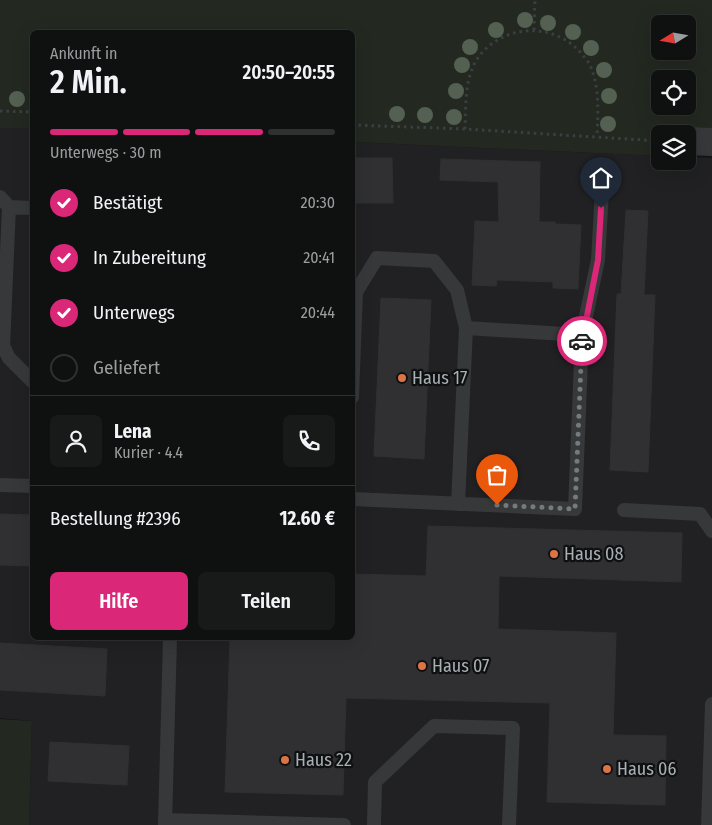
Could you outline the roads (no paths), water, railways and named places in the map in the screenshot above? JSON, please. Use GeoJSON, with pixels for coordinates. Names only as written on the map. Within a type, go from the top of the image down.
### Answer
{"type":"FeatureCollection","features":[{"type":"Feature","properties":{"kind":"street"},"geometry":{"type":"LineString","coordinates":[[696,141],[712,142]]}},
{"type":"Feature","properties":{"kind":"lane"},"geometry":{"type":"LineString","coordinates":[[355,499],[575,509],[582,335],[598,260],[602,191]]}},
{"type":"Feature","properties":{"kind":"lane"},"geometry":{"type":"LineString","coordinates":[[30,208],[4,202],[3,346],[8,358],[30,379]]}},
{"type":"Feature","properties":{"kind":"lane"},"geometry":{"type":"LineString","coordinates":[[355,318],[356,292],[377,258],[434,261],[457,290],[466,328],[458,504]]}},
{"type":"Feature","properties":{"kind":"lane"},"geometry":{"type":"LineString","coordinates":[[466,328],[582,335]]}},
{"type":"Feature","properties":{"kind":"lane"},"geometry":{"type":"LineString","coordinates":[[0,484],[30,486]]}},
{"type":"Feature","properties":{"kind":"lane"},"geometry":{"type":"LineString","coordinates":[[624,510],[700,514],[712,531]]}},
{"type":"Feature","properties":{"kind":"lane"},"geometry":{"type":"LineString","coordinates":[[170,640],[165,822],[344,825]]}},
{"type":"Feature","properties":{"kind":"lane"},"geometry":{"type":"LineString","coordinates":[[708,825],[712,704]]}},
{"type":"Feature","properties":{"kind":"lane"},"geometry":{"type":"LineString","coordinates":[[374,825],[375,782],[434,726],[513,728],[509,825]]}},
{"type":"Feature","properties":{"kind":"place","name":"Haus 17"},"geometry":{"type":"Point","coordinates":[402,378]}},
{"type":"Feature","properties":{"kind":"place","name":"Haus 08"},"geometry":{"type":"Point","coordinates":[554,554]}},
{"type":"Feature","properties":{"kind":"place","name":"Haus 07"},"geometry":{"type":"Point","coordinates":[422,666]}},
{"type":"Feature","properties":{"kind":"place","name":"Haus 22"},"geometry":{"type":"Point","coordinates":[285,760]}},
{"type":"Feature","properties":{"kind":"place","name":"Haus 06"},"geometry":{"type":"Point","coordinates":[607,769]}}]}
